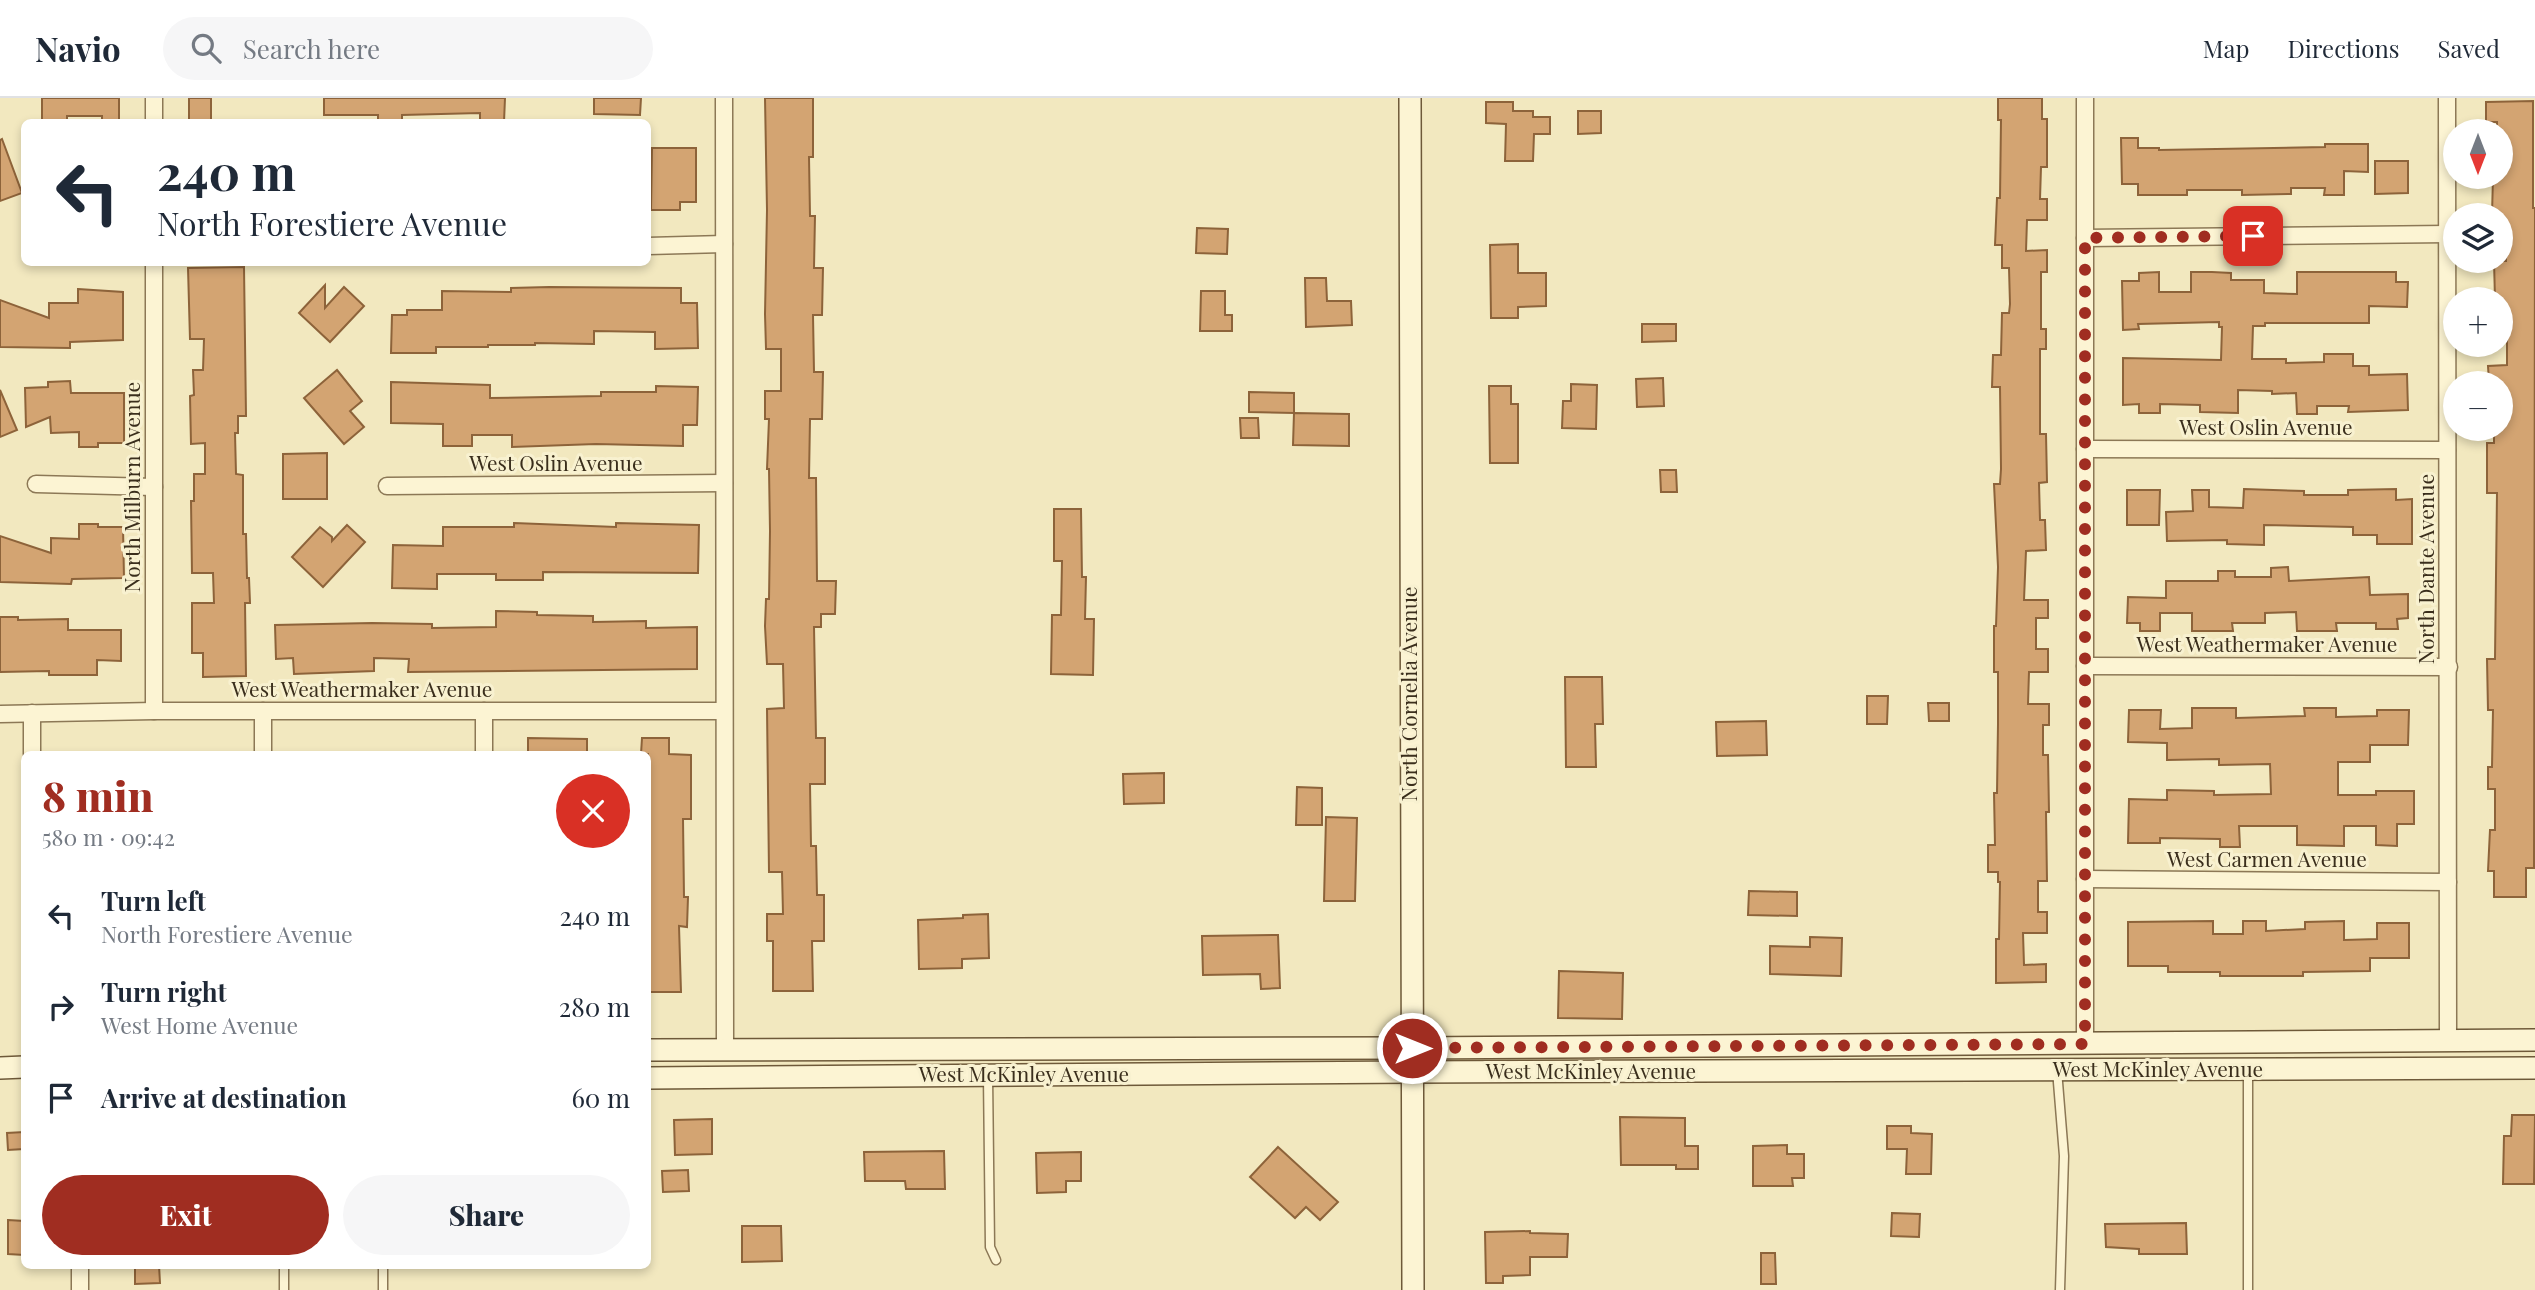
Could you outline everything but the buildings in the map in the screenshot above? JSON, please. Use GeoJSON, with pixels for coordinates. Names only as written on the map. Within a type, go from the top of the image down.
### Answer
{"type":"FeatureCollection","features":[{"type":"Feature","properties":{"kind":"main road","name":"North Cornelia Avenue"},"geometry":{"type":"LineString","coordinates":[[1410,98],[1413,1290]]}},
{"type":"Feature","properties":{"kind":"main road","name":"West McKinley Avenue"},"geometry":{"type":"LineString","coordinates":[[651,1050],[2535,1040]]}},
{"type":"Feature","properties":{"kind":"main road"},"geometry":{"type":"LineString","coordinates":[[2251,1069],[2281,1057],[2426,1055],[2440,1049],[2448,1041]]}},
{"type":"Feature","properties":{"kind":"main road"},"geometry":{"type":"LineString","coordinates":[[0,1068],[21,1067]]}},
{"type":"Feature","properties":{"kind":"main road","name":"West McKinley Avenue"},"geometry":{"type":"LineString","coordinates":[[651,1079],[1413,1072],[2535,1068]]}},
{"type":"Feature","properties":{"kind":"street"},"geometry":{"type":"LineString","coordinates":[[154,98],[154,119]]}},
{"type":"Feature","properties":{"kind":"street"},"geometry":{"type":"LineString","coordinates":[[724,98],[725,1049]]}},
{"type":"Feature","properties":{"kind":"street"},"geometry":{"type":"LineString","coordinates":[[2085,98],[2085,1044]]}},
{"type":"Feature","properties":{"kind":"street","name":"North Dante Avenue"},"geometry":{"type":"LineString","coordinates":[[2447,98],[2448,203]]}},
{"type":"Feature","properties":{"kind":"street"},"geometry":{"type":"LineString","coordinates":[[2085,238],[2443,234]]}},
{"type":"Feature","properties":{"kind":"street"},"geometry":{"type":"LineString","coordinates":[[651,246],[724,244]]}},
{"type":"Feature","properties":{"kind":"street","name":"North Milburn Avenue"},"geometry":{"type":"LineString","coordinates":[[154,266],[154,711]]}},
{"type":"Feature","properties":{"kind":"street","name":"North Dante Avenue"},"geometry":{"type":"LineString","coordinates":[[2448,273],[2448,1041]]}},
{"type":"Feature","properties":{"kind":"street","name":"West Oslin Avenue"},"geometry":{"type":"LineString","coordinates":[[2085,449],[2447,450]]}},
{"type":"Feature","properties":{"kind":"street","name":"West Oslin Avenue"},"geometry":{"type":"LineString","coordinates":[[387,486],[724,483]]}},
{"type":"Feature","properties":{"kind":"street"},"geometry":{"type":"LineString","coordinates":[[36,484],[154,487]]}},
{"type":"Feature","properties":{"kind":"street","name":"West Weathermaker Avenue"},"geometry":{"type":"LineString","coordinates":[[2085,666],[2449,667]]}},
{"type":"Feature","properties":{"kind":"street"},"geometry":{"type":"LineString","coordinates":[[263,711],[263,751]]}},
{"type":"Feature","properties":{"kind":"street"},"geometry":{"type":"LineString","coordinates":[[484,711],[484,751]]}},
{"type":"Feature","properties":{"kind":"street","name":"West Weathermaker Avenue"},"geometry":{"type":"LineString","coordinates":[[0,713],[724,711]]}},
{"type":"Feature","properties":{"kind":"street"},"geometry":{"type":"LineString","coordinates":[[32,713],[32,751]]}},
{"type":"Feature","properties":{"kind":"street","name":"West Carmen Avenue"},"geometry":{"type":"LineString","coordinates":[[2085,879],[2448,882]]}},
{"type":"Feature","properties":{"kind":"street"},"geometry":{"type":"LineString","coordinates":[[80,1269],[80,1290]]}},
{"type":"Feature","properties":{"kind":"lane"},"geometry":{"type":"LineString","coordinates":[[2248,1290],[2251,1069]]}},
{"type":"Feature","properties":{"kind":"lane"},"geometry":{"type":"LineString","coordinates":[[2057,1070],[2064,1156],[2060,1290]]}},
{"type":"Feature","properties":{"kind":"lane"},"geometry":{"type":"LineString","coordinates":[[988,1076],[990,1247],[996,1260]]}},
{"type":"Feature","properties":{"kind":"lane"},"geometry":{"type":"LineString","coordinates":[[284,1269],[284,1290]]}},
{"type":"Feature","properties":{"kind":"lane"},"geometry":{"type":"LineString","coordinates":[[383,1269],[383,1290]]}},
{"type":"Feature","properties":{"kind":"route"},"geometry":{"type":"LineString","coordinates":[[1412,1048],[2085,1044],[2085,238],[2253,236]]}}]}
